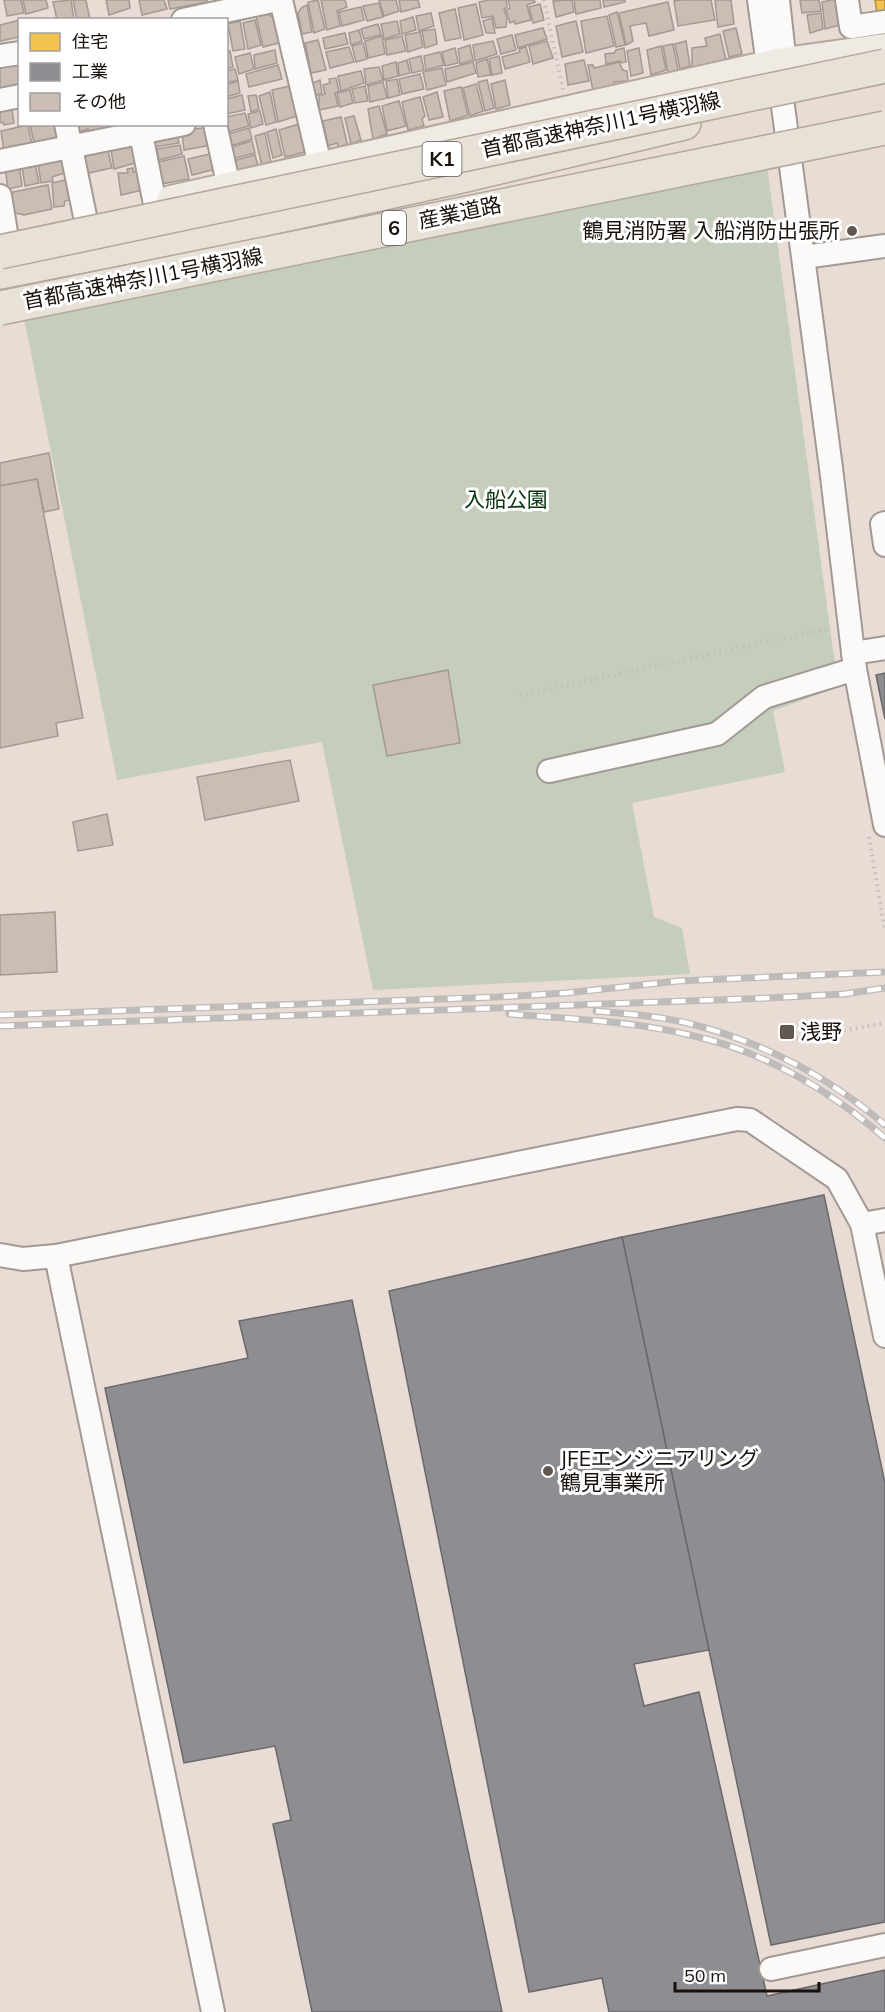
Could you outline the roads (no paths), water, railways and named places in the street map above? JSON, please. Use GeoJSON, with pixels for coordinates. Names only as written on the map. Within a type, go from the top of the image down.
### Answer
{"type":"FeatureCollection","features":[{"type":"Feature","properties":{"kind":"highway","name":"首都高速神奈川1号横羽線"},"geometry":{"type":"LineString","coordinates":[[2,243],[777,76],[885,66]]}},
{"type":"Feature","properties":{"kind":"highway"},"geometry":{"type":"LineString","coordinates":[[0,288],[640,134],[738,106],[777,76]]}},
{"type":"Feature","properties":{"kind":"highway","name":"首都高速神奈川1号横羽線"},"geometry":{"type":"LineString","coordinates":[[0,308],[776,147],[885,128]]}},
{"type":"Feature","properties":{"kind":"highway"},"geometry":{"type":"LineString","coordinates":[[0,272],[573,175],[776,147]]}},
{"type":"Feature","properties":{"kind":"main road"},"geometry":{"type":"LineString","coordinates":[[2,243],[230,186],[567,110],[777,76],[885,48]]}},
{"type":"Feature","properties":{"kind":"main road","name":"産業道路"},"geometry":{"type":"LineString","coordinates":[[0,313],[776,147],[885,118]]}},
{"type":"Feature","properties":{"kind":"street"},"geometry":{"type":"LineString","coordinates":[[193,18],[279,0],[320,165]]}},
{"type":"Feature","properties":{"kind":"street"},"geometry":{"type":"LineString","coordinates":[[759,0],[767,58],[777,76]]}},
{"type":"Feature","properties":{"kind":"street"},"geometry":{"type":"LineString","coordinates":[[778,0],[784,55],[777,76],[776,147],[804,257],[842,466],[854,661],[885,825]]}},
{"type":"Feature","properties":{"kind":"street"},"geometry":{"type":"LineString","coordinates":[[847,0],[851,27],[885,22]]}},
{"type":"Feature","properties":{"kind":"street"},"geometry":{"type":"LineString","coordinates":[[0,56],[18,53]]}},
{"type":"Feature","properties":{"kind":"street"},"geometry":{"type":"LineString","coordinates":[[0,100],[18,96]]}},
{"type":"Feature","properties":{"kind":"street"},"geometry":{"type":"LineString","coordinates":[[66,126],[86,221]]}},
{"type":"Feature","properties":{"kind":"street"},"geometry":{"type":"LineString","coordinates":[[0,161],[71,148],[140,129],[166,126]]}},
{"type":"Feature","properties":{"kind":"street"},"geometry":{"type":"LineString","coordinates":[[215,126],[230,186]]}},
{"type":"Feature","properties":{"kind":"street"},"geometry":{"type":"LineString","coordinates":[[140,129],[155,204]]}},
{"type":"Feature","properties":{"kind":"street"},"geometry":{"type":"LineString","coordinates":[[0,196],[2,243]]}},
{"type":"Feature","properties":{"kind":"street"},"geometry":{"type":"LineString","coordinates":[[804,257],[885,246]]}},
{"type":"Feature","properties":{"kind":"street"},"geometry":{"type":"LineString","coordinates":[[885,523],[882,524],[885,545]]}},
{"type":"Feature","properties":{"kind":"street"},"geometry":{"type":"LineString","coordinates":[[549,771],[717,734],[764,697],[885,648]]}},
{"type":"Feature","properties":{"kind":"street"},"geometry":{"type":"LineString","coordinates":[[0,1255],[22,1259],[56,1256],[737,1119],[750,1120],[837,1179],[862,1224],[885,1336]]}},
{"type":"Feature","properties":{"kind":"street"},"geometry":{"type":"LineString","coordinates":[[862,1224],[885,1220]]}},
{"type":"Feature","properties":{"kind":"street"},"geometry":{"type":"LineString","coordinates":[[56,1256],[213,2012]]}},
{"type":"Feature","properties":{"kind":"street"},"geometry":{"type":"LineString","coordinates":[[771,1969],[885,1945]]}},
{"type":"Feature","properties":{"kind":"railway"},"geometry":{"type":"LineString","coordinates":[[0,1015],[498,997],[566,993],[678,981],[885,972]]}},
{"type":"Feature","properties":{"kind":"railway"},"geometry":{"type":"LineString","coordinates":[[0,1026],[768,998],[844,994],[885,988]]}},
{"type":"Feature","properties":{"kind":"railway"},"geometry":{"type":"LineString","coordinates":[[596,1011],[679,1021],[769,1051],[818,1077],[885,1125]]}},
{"type":"Feature","properties":{"kind":"railway"},"geometry":{"type":"LineString","coordinates":[[509,1014],[625,1024],[671,1031],[720,1043],[796,1075],[842,1104],[885,1138]]}},
{"type":"Feature","properties":{"kind":"place","name":"鶴見消防署 入船消防出張所"},"geometry":{"type":"Point","coordinates":[852,231]}},
{"type":"Feature","properties":{"kind":"place","name":"浅野"},"geometry":{"type":"Point","coordinates":[787,1032]}},
{"type":"Feature","properties":{"kind":"place","name":"JFEエンジニアリング 鶴見事業所"},"geometry":{"type":"Point","coordinates":[548,1471]}},
{"type":"Feature","properties":{"kind":"park label","name":"入船公園"},"geometry":{"type":"Point","coordinates":[506,500]}}]}
